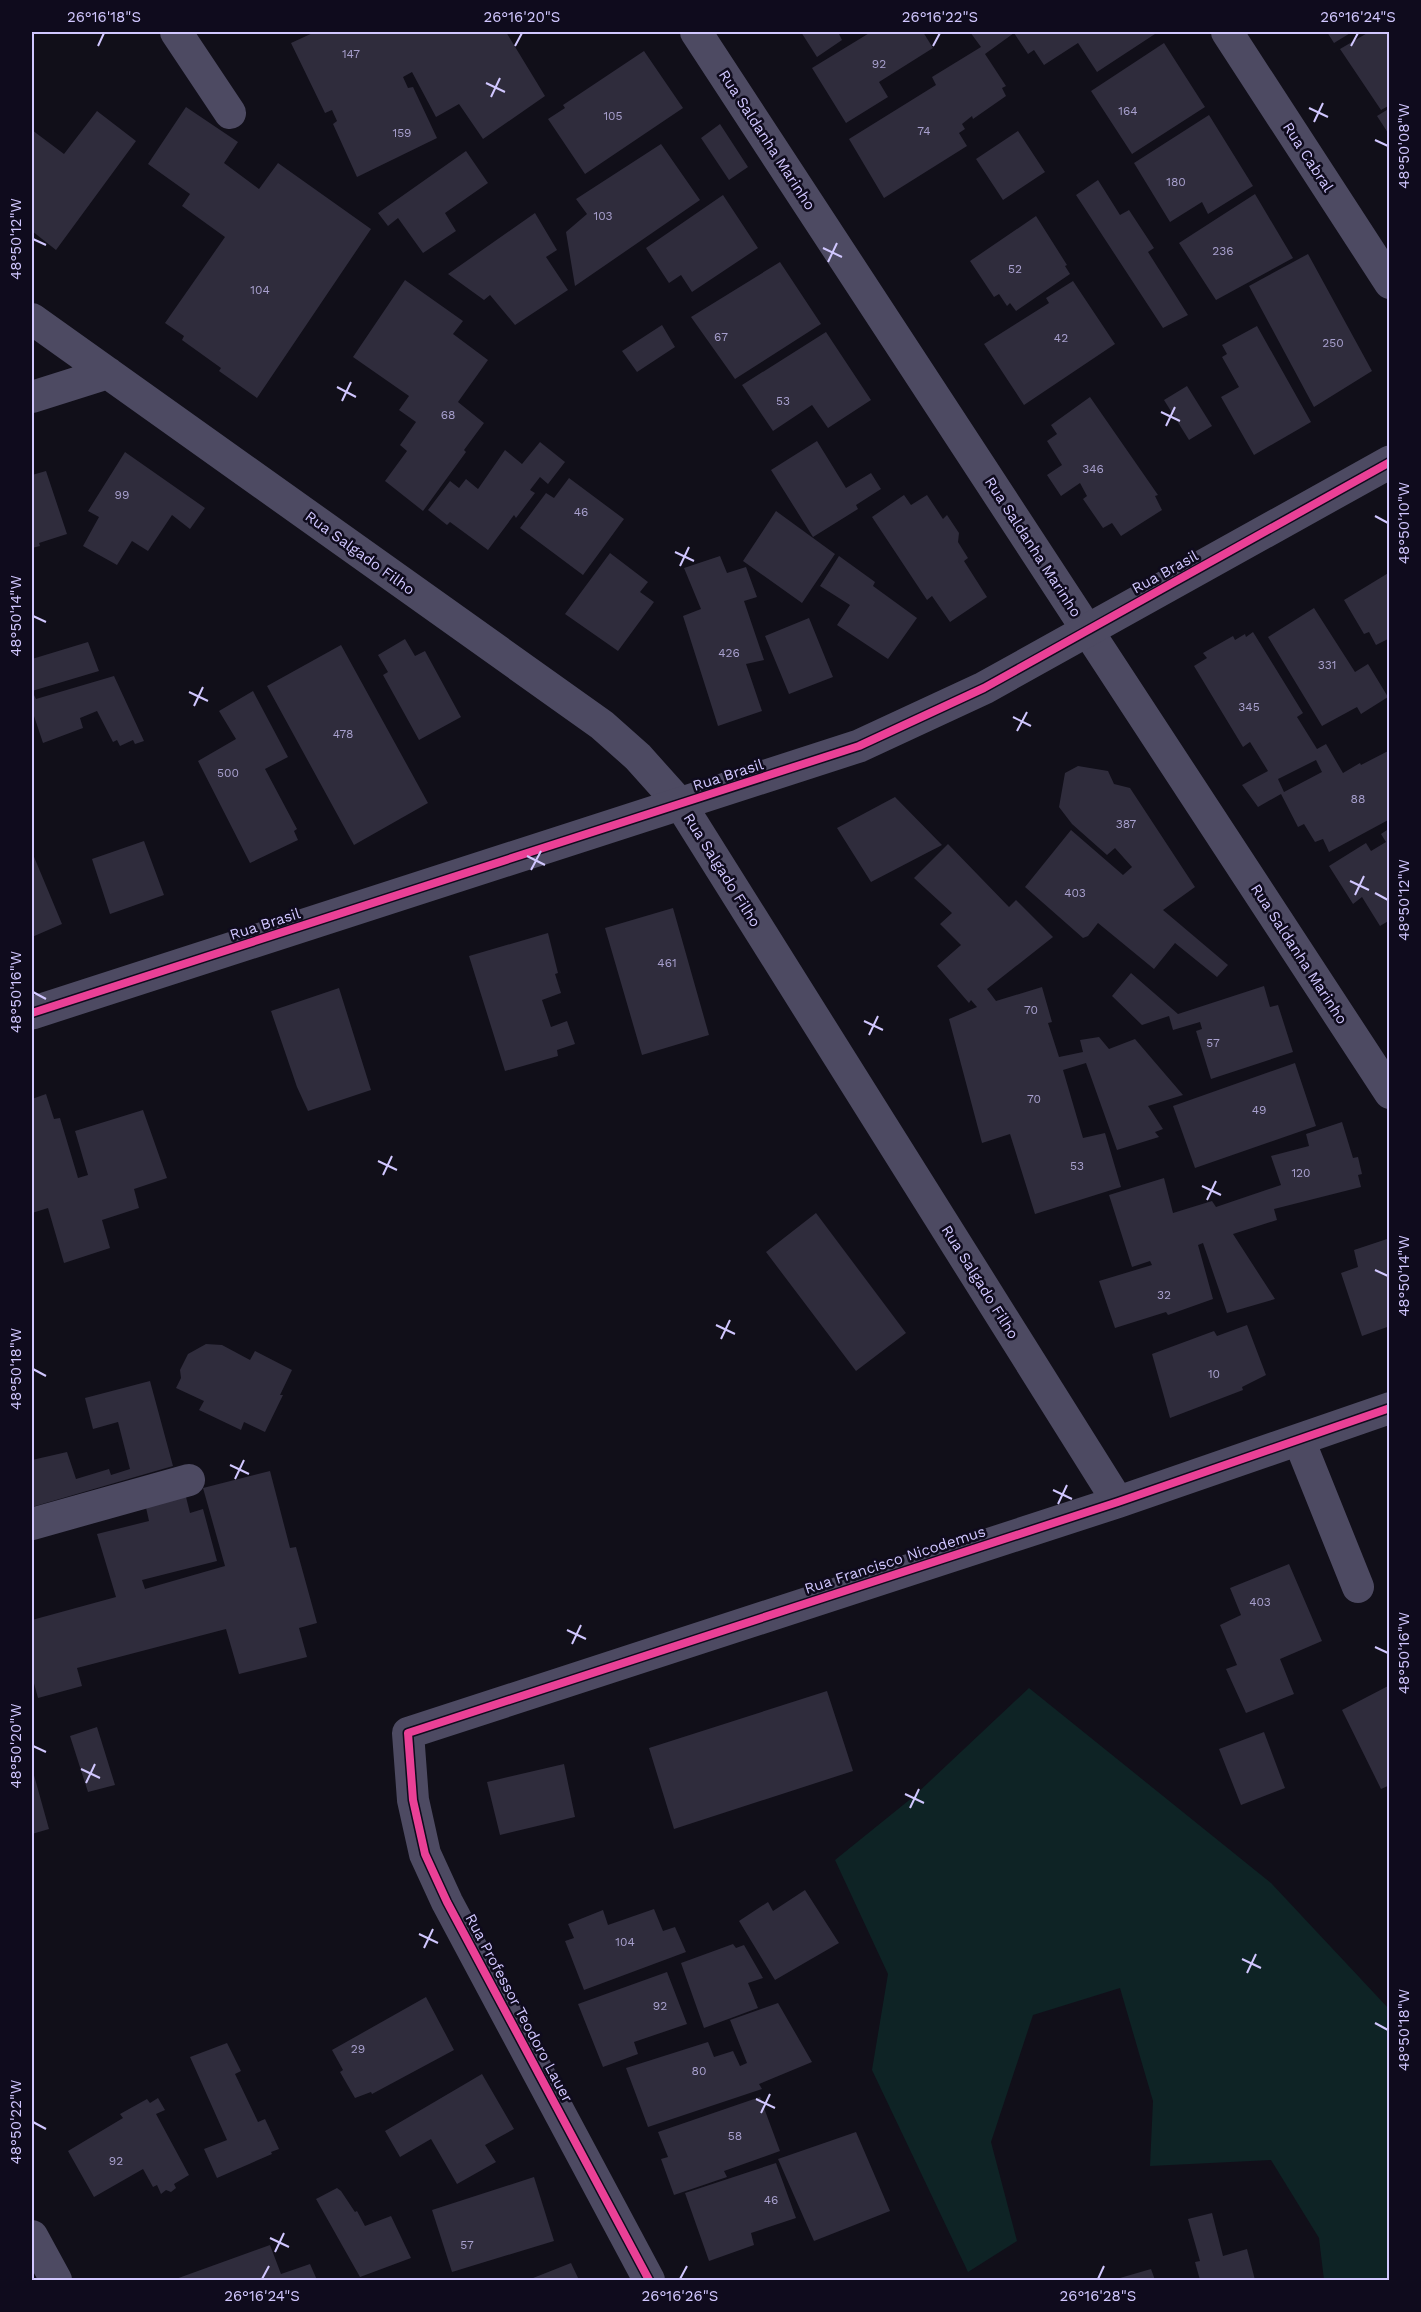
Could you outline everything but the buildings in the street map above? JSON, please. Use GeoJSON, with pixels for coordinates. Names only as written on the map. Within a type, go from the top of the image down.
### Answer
{"type":"FeatureCollection","features":[{"type":"Feature","properties":{"kind":"street"},"geometry":{"type":"LineString","coordinates":[[176,32],[230,113]]}},
{"type":"Feature","properties":{"kind":"street","name":"Rua Saldanha Marinho"},"geometry":{"type":"LineString","coordinates":[[696,32],[1389,1093]]}},
{"type":"Feature","properties":{"kind":"street","name":"Rua Cabral"},"geometry":{"type":"LineString","coordinates":[[1227,32],[1389,283]]}},
{"type":"Feature","properties":{"kind":"street","name":"Rua Salgado Filho"},"geometry":{"type":"LineString","coordinates":[[32,319],[602,725],[638,757],[681,805],[1118,1502]]}},
{"type":"Feature","properties":{"kind":"street"},"geometry":{"type":"LineString","coordinates":[[32,397],[108,373]]}},
{"type":"Feature","properties":{"kind":"street","name":"Rua Brasil"},"geometry":{"type":"LineString","coordinates":[[32,1013],[859,746],[984,688],[1389,462]]}},
{"type":"Feature","properties":{"kind":"street","name":"Rua Francisco Nicodemus"},"geometry":{"type":"LineString","coordinates":[[408,1733],[1118,1502],[1389,1408]]}},
{"type":"Feature","properties":{"kind":"street"},"geometry":{"type":"LineString","coordinates":[[1299,1440],[1358,1587]]}},
{"type":"Feature","properties":{"kind":"street"},"geometry":{"type":"LineString","coordinates":[[32,1524],[189,1480]]}},
{"type":"Feature","properties":{"kind":"street","name":"Rua Professor Teodoro Lauer"},"geometry":{"type":"LineString","coordinates":[[408,1733],[413,1800],[425,1854],[447,1902],[650,2280]]}},
{"type":"Feature","properties":{"kind":"street"},"geometry":{"type":"LineString","coordinates":[[32,2236],[56,2280]]}},
{"type":"Feature","properties":{"kind":"green space"},"geometry":{"type":"Polygon","coordinates":[[[1029,1688],[1271,1883],[1389,2009],[1389,2280],[1324,2280],[1319,2238],[1271,2160],[1150,2166],[1153,2101],[1120,1988],[1033,2015],[991,2142],[1017,2241],[968,2272],[872,2070],[888,1974],[835,1860],[913,1797],[1029,1688]]]}},
{"type":"Feature","properties":{"kind":"cycle path"},"geometry":{"type":"LineString","coordinates":[[32,1013],[859,746],[984,688],[1390,462]]}},
{"type":"Feature","properties":{"kind":"cycle path"},"geometry":{"type":"LineString","coordinates":[[649,2280],[447,1902],[425,1854],[413,1800],[408,1733],[1118,1502],[1390,1408]]}}]}
